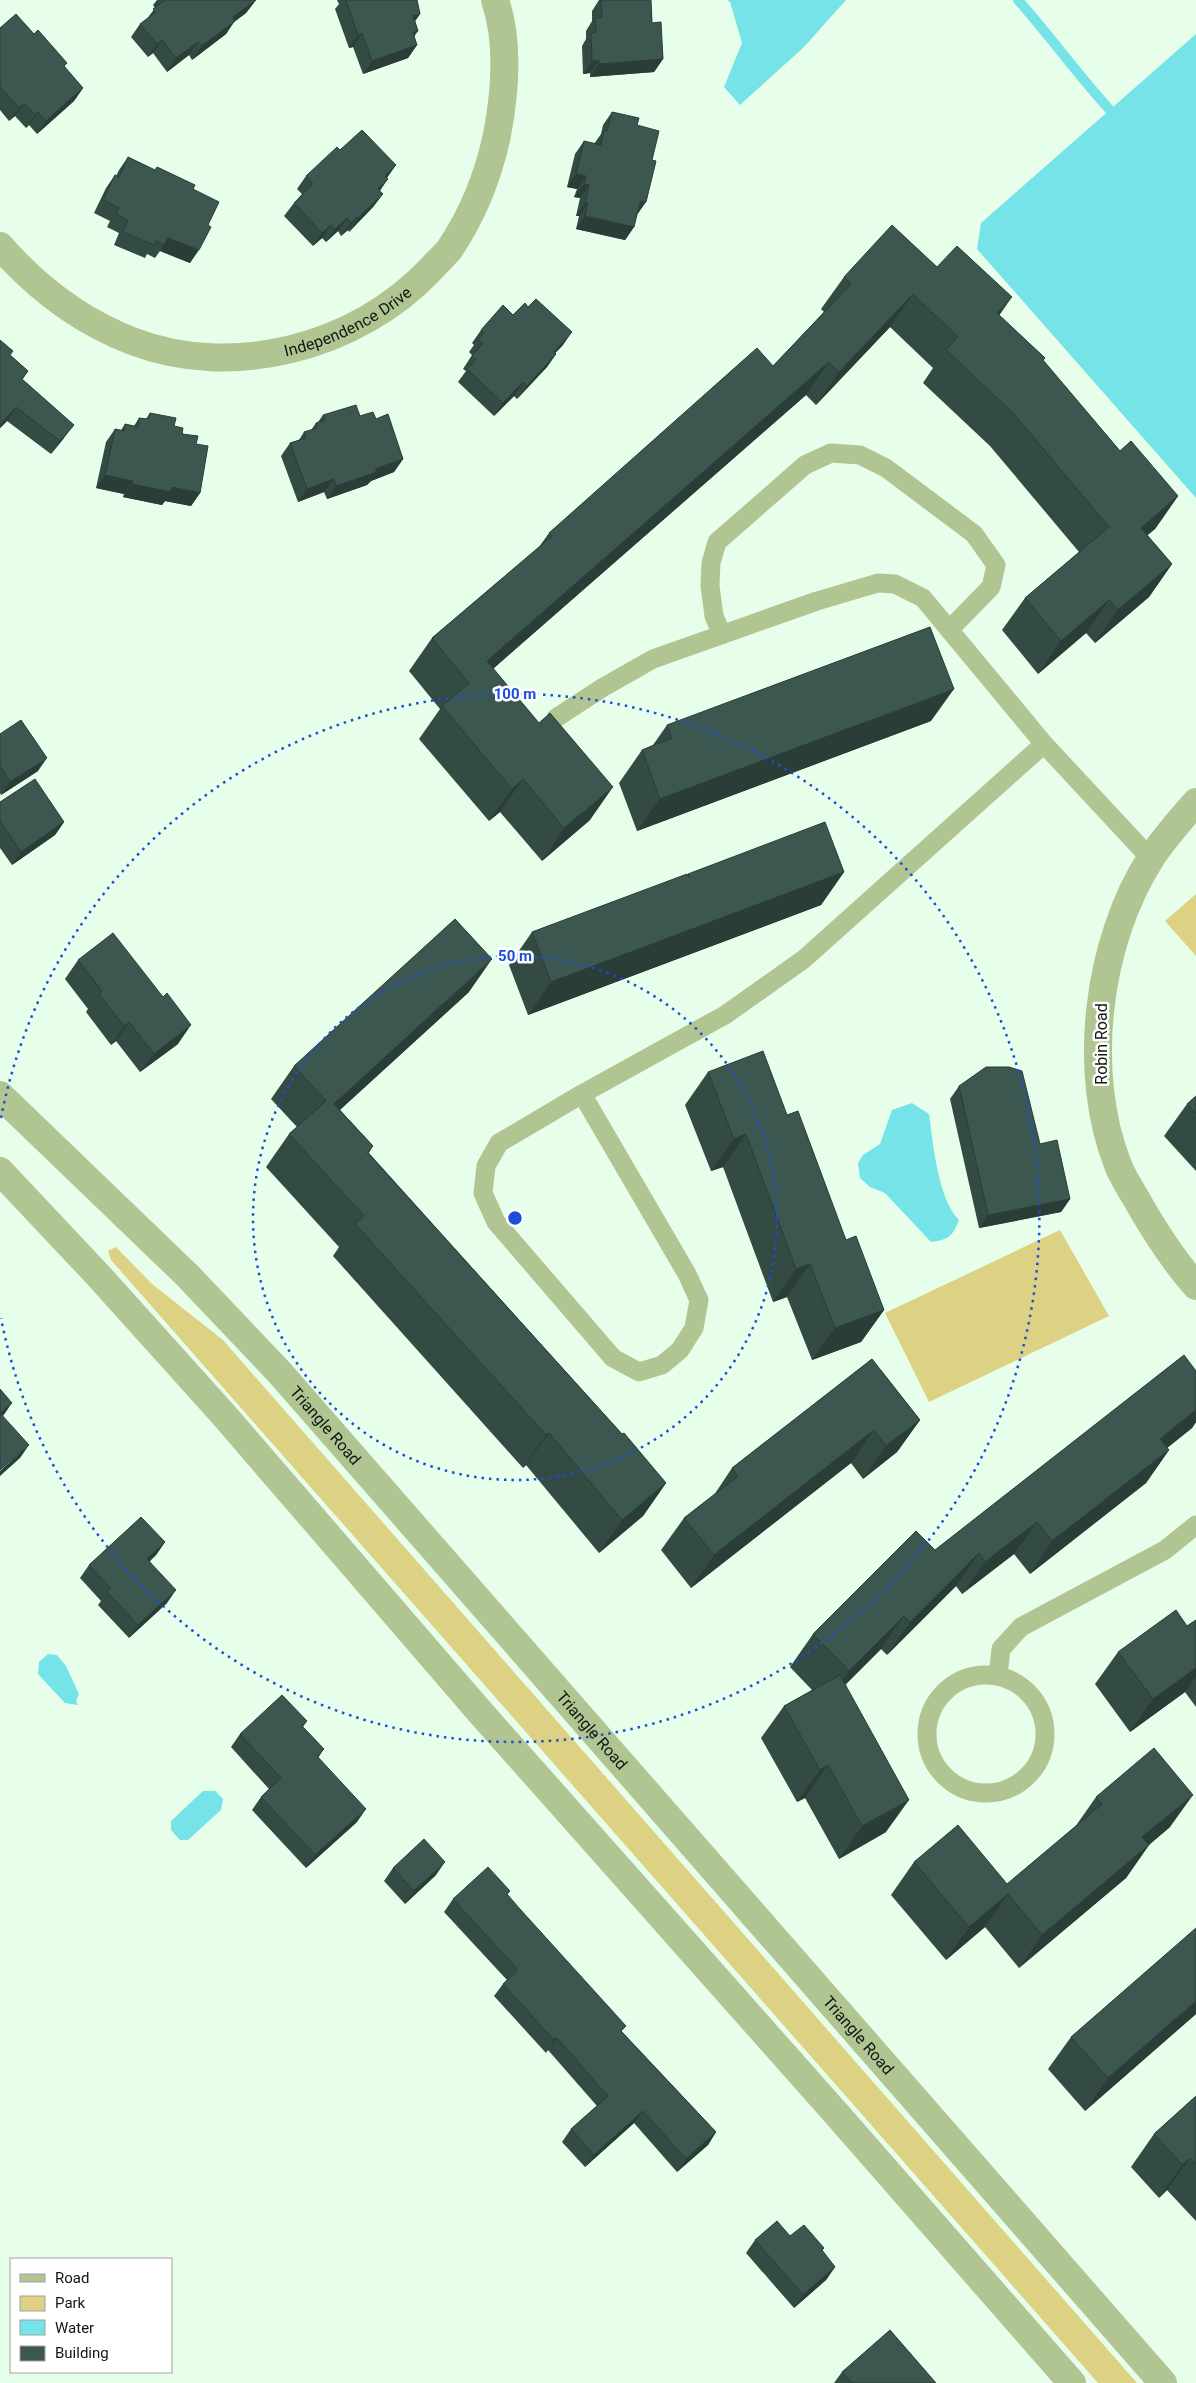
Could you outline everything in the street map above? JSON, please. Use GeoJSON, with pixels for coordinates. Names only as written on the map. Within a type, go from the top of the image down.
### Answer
{"type":"FeatureCollection","features":[{"type":"Feature","properties":{"kind":"street","name":"Independence Drive"},"geometry":{"type":"LineString","coordinates":[[0,246],[16,264],[62,304],[95,324],[132,342],[178,353],[226,358],[272,354],[327,340],[380,312],[414,286],[448,251],[473,211],[485,179],[503,103],[504,56],[494,0]]}},
{"type":"Feature","properties":{"kind":"street","name":"Robin Road"},"geometry":{"type":"LineString","coordinates":[[1196,802],[1177,823],[1150,859],[1133,892],[1111,950],[1100,1001],[1098,1055],[1102,1109],[1118,1166],[1147,1219],[1181,1269],[1196,1286]]}},
{"type":"Feature","properties":{"kind":"street","name":"Triangle Road"},"geometry":{"type":"LineString","coordinates":[[0,1095],[188,1276],[280,1373],[1163,2383]]}},
{"type":"Feature","properties":{"kind":"street"},"geometry":{"type":"LineString","coordinates":[[0,1171],[96,1273],[216,1406],[480,1712],[841,2118],[1072,2383]]}},
{"type":"Feature","properties":{"kind":"lane"},"geometry":{"type":"LineString","coordinates":[[722,635],[714,616],[710,586],[711,563],[717,542],[805,465],[831,453],[860,455],[886,468],[974,534],[996,565],[991,587],[949,630]]}},
{"type":"Feature","properties":{"kind":"lane"},"geometry":{"type":"LineString","coordinates":[[556,718],[602,688],[653,660],[817,601],[878,583],[895,584],[922,598],[1044,744],[1150,859]]}},
{"type":"Feature","properties":{"kind":"lane"},"geometry":{"type":"LineString","coordinates":[[582,1094],[687,1274],[699,1300],[694,1328],[680,1350],[662,1365],[639,1372],[613,1358],[496,1222],[483,1193],[486,1166],[499,1143],[582,1094],[726,1015],[804,959],[1044,744]]}},
{"type":"Feature","properties":{"kind":"lane"},"geometry":{"type":"LineString","coordinates":[[998,1676],[1001,1648],[1021,1627],[1165,1550],[1196,1525]]}},
{"type":"Feature","properties":{"kind":"lane"},"geometry":{"type":"LineString","coordinates":[[979,1675],[998,1676],[1017,1683],[1033,1696],[1043,1714],[1046,1735],[1043,1755],[1032,1773],[1017,1786],[997,1794],[977,1794],[959,1787],[943,1776],[933,1760],[927,1742],[928,1723],[934,1706],[945,1691],[961,1680],[979,1675]]}},
{"type":"Feature","properties":{"kind":"green space"},"geometry":{"type":"Polygon","coordinates":[[[1196,894],[1196,956],[1165,921],[1196,894]]]}},
{"type":"Feature","properties":{"kind":"green space"},"geometry":{"type":"Polygon","coordinates":[[[1060,1230],[1109,1316],[929,1402],[885,1313],[1060,1230]]]}},
{"type":"Feature","properties":{"kind":"green space"},"geometry":{"type":"Polygon","coordinates":[[[116,1247],[152,1284],[223,1340],[1137,2383],[1098,2383],[111,1260],[108,1251],[116,1247]]]}},
{"type":"Feature","properties":{"kind":"water"},"geometry":{"type":"Polygon","coordinates":[[[727,0],[846,0],[804,47],[740,105],[724,87],[742,43],[730,2],[727,0]]]}},
{"type":"Feature","properties":{"kind":"water"},"geometry":{"type":"Polygon","coordinates":[[[1196,34],[1196,498],[977,249],[981,223],[1196,34]]]}},
{"type":"Feature","properties":{"kind":"water"},"geometry":{"type":"Polygon","coordinates":[[[912,1103],[929,1114],[941,1185],[952,1211],[959,1220],[949,1236],[931,1242],[885,1193],[870,1187],[860,1178],[858,1163],[863,1155],[880,1144],[892,1110],[912,1103]]]}},
{"type":"Feature","properties":{"kind":"water"},"geometry":{"type":"Polygon","coordinates":[[[48,1654],[57,1655],[66,1666],[79,1694],[76,1701],[78,1705],[65,1703],[38,1674],[39,1662],[48,1654]]]}},
{"type":"Feature","properties":{"kind":"water"},"geometry":{"type":"Polygon","coordinates":[[[203,1791],[215,1791],[223,1799],[221,1810],[188,1840],[180,1840],[171,1830],[171,1821],[203,1791]]]}},
{"type":"Feature","properties":{"kind":"building"},"geometry":{"type":"Polygon","coordinates":[[[165,0],[256,0],[233,17],[235,21],[202,46],[198,42],[176,58],[162,40],[157,44],[140,24],[156,12],[153,9],[165,0]]]}},
{"type":"Feature","properties":{"kind":"building"},"geometry":{"type":"Polygon","coordinates":[[[346,0],[417,0],[420,14],[413,16],[418,31],[413,33],[417,45],[372,61],[362,33],[358,35],[346,0]]]}},
{"type":"Feature","properties":{"kind":"building"},"geometry":{"type":"Polygon","coordinates":[[[601,0],[651,0],[652,23],[661,22],[663,59],[599,64],[599,60],[592,61],[591,33],[596,32],[595,18],[602,18],[601,0]]]}},
{"type":"Feature","properties":{"kind":"building"},"geometry":{"type":"Polygon","coordinates":[[[16,14],[34,34],[38,30],[67,63],[64,66],[83,88],[46,121],[38,112],[35,115],[24,103],[19,108],[0,87],[0,28],[16,14]]]}},
{"type":"Feature","properties":{"kind":"building"},"geometry":{"type":"Polygon","coordinates":[[[612,112],[639,118],[637,125],[659,131],[652,160],[656,161],[646,202],[640,201],[634,227],[585,216],[588,203],[585,203],[589,185],[584,184],[586,176],[576,174],[584,141],[601,145],[604,130],[607,131],[612,112]]]}},
{"type":"Feature","properties":{"kind":"building"},"geometry":{"type":"Polygon","coordinates":[[[362,130],[396,165],[385,176],[388,179],[378,189],[383,194],[358,218],[351,223],[347,218],[335,229],[331,225],[322,233],[294,203],[313,184],[306,176],[337,147],[340,150],[362,130]]]}},
{"type":"Feature","properties":{"kind":"building"},"geometry":{"type":"Polygon","coordinates":[[[128,157],[155,170],[157,167],[195,185],[193,189],[219,202],[208,225],[211,227],[199,250],[168,238],[164,245],[156,241],[154,245],[123,232],[128,220],[116,214],[119,208],[103,200],[115,175],[119,177],[128,157]]]}},
{"type":"Feature","properties":{"kind":"building"},"geometry":{"type":"Polygon","coordinates":[[[892,225],[937,267],[957,246],[1012,297],[997,313],[1045,358],[1043,360],[1120,451],[1131,441],[1178,496],[1141,528],[1172,564],[1118,610],[1109,600],[1061,641],[1025,598],[1109,527],[1013,413],[946,350],[958,337],[913,294],[839,372],[829,362],[487,661],[539,723],[550,713],[613,787],[564,828],[523,779],[512,789],[442,706],[469,683],[432,638],[552,536],[549,533],[757,348],[773,366],[851,284],[844,277],[892,225]]]}},
{"type":"Feature","properties":{"kind":"building"},"geometry":{"type":"Polygon","coordinates":[[[536,299],[572,332],[554,352],[556,354],[527,386],[523,382],[503,403],[467,369],[476,360],[472,355],[483,344],[478,339],[484,333],[481,330],[503,305],[513,315],[525,303],[528,307],[536,299]]]}},
{"type":"Feature","properties":{"kind":"building"},"geometry":{"type":"Polygon","coordinates":[[[0,340],[13,351],[10,355],[28,371],[22,379],[74,425],[60,441],[16,407],[0,425],[0,340]]]}},
{"type":"Feature","properties":{"kind":"building"},"geometry":{"type":"Polygon","coordinates":[[[356,405],[360,416],[373,412],[376,419],[388,414],[403,459],[375,469],[377,472],[336,486],[334,479],[307,489],[290,443],[306,438],[304,432],[317,428],[316,423],[325,420],[323,415],[356,405]]]}},
{"type":"Feature","properties":{"kind":"building"},"geometry":{"type":"Polygon","coordinates":[[[150,413],[176,418],[174,426],[183,428],[182,434],[198,436],[196,444],[208,446],[200,493],[172,487],[171,492],[132,484],[133,481],[105,475],[115,429],[124,431],[125,424],[138,427],[139,418],[148,419],[150,413]]]}},
{"type":"Feature","properties":{"kind":"building"},"geometry":{"type":"Polygon","coordinates":[[[930,627],[954,689],[660,799],[642,750],[672,738],[667,725],[930,627]]]}},
{"type":"Feature","properties":{"kind":"building"},"geometry":{"type":"Polygon","coordinates":[[[21,720],[47,758],[10,782],[0,766],[0,734],[21,720]]]}},
{"type":"Feature","properties":{"kind":"building"},"geometry":{"type":"Polygon","coordinates":[[[35,779],[64,822],[21,852],[0,821],[0,802],[35,779]]]}},
{"type":"Feature","properties":{"kind":"building"},"geometry":{"type":"Polygon","coordinates":[[[825,822],[844,872],[551,982],[532,932],[687,874],[690,878],[688,874],[825,822]]]}},
{"type":"Feature","properties":{"kind":"building"},"geometry":{"type":"Polygon","coordinates":[[[455,919],[492,959],[334,1104],[373,1146],[367,1152],[622,1434],[624,1433],[666,1483],[622,1520],[549,1433],[546,1435],[355,1224],[364,1216],[289,1134],[326,1101],[294,1066],[455,919]]]}},
{"type":"Feature","properties":{"kind":"building"},"geometry":{"type":"Polygon","coordinates":[[[113,933],[163,997],[167,993],[191,1025],[154,1054],[129,1022],[124,1026],[99,994],[102,991],[78,960],[113,933]]]}},
{"type":"Feature","properties":{"kind":"building"},"geometry":{"type":"Polygon","coordinates":[[[763,1051],[787,1115],[798,1111],[846,1240],[856,1236],[884,1310],[835,1328],[810,1264],[796,1269],[746,1134],[734,1139],[708,1072],[763,1051]]]}},
{"type":"Feature","properties":{"kind":"building"},"geometry":{"type":"Polygon","coordinates":[[[986,1067],[1009,1067],[1022,1071],[1040,1144],[1057,1140],[1070,1199],[988,1215],[959,1086],[986,1067]]]}},
{"type":"Feature","properties":{"kind":"building"},"geometry":{"type":"Polygon","coordinates":[[[1196,1096],[1196,1113],[1187,1104],[1196,1096]]]}},
{"type":"Feature","properties":{"kind":"building"},"geometry":{"type":"Polygon","coordinates":[[[1184,1355],[1196,1371],[1196,1410],[1160,1439],[1169,1450],[1052,1541],[1037,1522],[985,1562],[979,1553],[910,1622],[904,1616],[849,1671],[813,1634],[916,1531],[935,1550],[1184,1355]]]}},
{"type":"Feature","properties":{"kind":"building"},"geometry":{"type":"Polygon","coordinates":[[[872,1359],[920,1420],[886,1446],[874,1430],[714,1555],[684,1518],[738,1476],[732,1468],[872,1359]]]}},
{"type":"Feature","properties":{"kind":"building"},"geometry":{"type":"Polygon","coordinates":[[[0,1389],[12,1403],[0,1413],[0,1389]]]}},
{"type":"Feature","properties":{"kind":"building"},"geometry":{"type":"Polygon","coordinates":[[[0,1413],[29,1445],[0,1470],[0,1413]]]}},
{"type":"Feature","properties":{"kind":"building"},"geometry":{"type":"Polygon","coordinates":[[[141,1517],[165,1542],[147,1559],[176,1590],[138,1625],[107,1592],[111,1588],[89,1565],[141,1517]]]}},
{"type":"Feature","properties":{"kind":"building"},"geometry":{"type":"Polygon","coordinates":[[[1176,1610],[1187,1626],[1196,1620],[1196,1668],[1153,1699],[1118,1652],[1176,1610]]]}},
{"type":"Feature","properties":{"kind":"building"},"geometry":{"type":"Polygon","coordinates":[[[840,1675],[909,1800],[862,1826],[828,1765],[820,1770],[784,1706],[840,1675]]]}},
{"type":"Feature","properties":{"kind":"building"},"geometry":{"type":"Polygon","coordinates":[[[282,1695],[307,1721],[302,1726],[324,1749],[317,1756],[366,1809],[315,1855],[261,1797],[281,1778],[240,1734],[282,1695]]]}},
{"type":"Feature","properties":{"kind":"building"},"geometry":{"type":"Polygon","coordinates":[[[1154,1748],[1193,1795],[1142,1837],[1149,1845],[1042,1935],[1008,1894],[969,1927],[914,1862],[958,1825],[1007,1884],[1102,1804],[1096,1797],[1154,1748]]]}},
{"type":"Feature","properties":{"kind":"building"},"geometry":{"type":"Polygon","coordinates":[[[424,1839],[445,1862],[414,1891],[393,1868],[424,1839]]]}},
{"type":"Feature","properties":{"kind":"building"},"geometry":{"type":"Polygon","coordinates":[[[488,1867],[510,1891],[507,1894],[519,1908],[626,2026],[621,2031],[716,2132],[686,2159],[643,2111],[594,2155],[571,2129],[608,2096],[557,2038],[554,2040],[503,1984],[518,1970],[453,1899],[488,1867]]]}},
{"type":"Feature","properties":{"kind":"building"},"geometry":{"type":"Polygon","coordinates":[[[1196,1928],[1196,2001],[1108,2078],[1071,2037],[1196,1928]]]}},
{"type":"Feature","properties":{"kind":"building"},"geometry":{"type":"Polygon","coordinates":[[[1196,2096],[1196,2164],[1190,2158],[1182,2165],[1154,2134],[1196,2096]]]}},
{"type":"Feature","properties":{"kind":"building"},"geometry":{"type":"Polygon","coordinates":[[[777,2221],[790,2236],[804,2225],[824,2248],[822,2250],[835,2267],[803,2295],[755,2240],[777,2221]]]}},
{"type":"Feature","properties":{"kind":"building"},"geometry":{"type":"Polygon","coordinates":[[[890,2330],[936,2383],[852,2383],[842,2372],[890,2330]]]}},
{"type":"Feature","properties":{"kind":"waterway"},"geometry":{"type":"LineString","coordinates":[[1018,0],[1110,110]]}}]}
